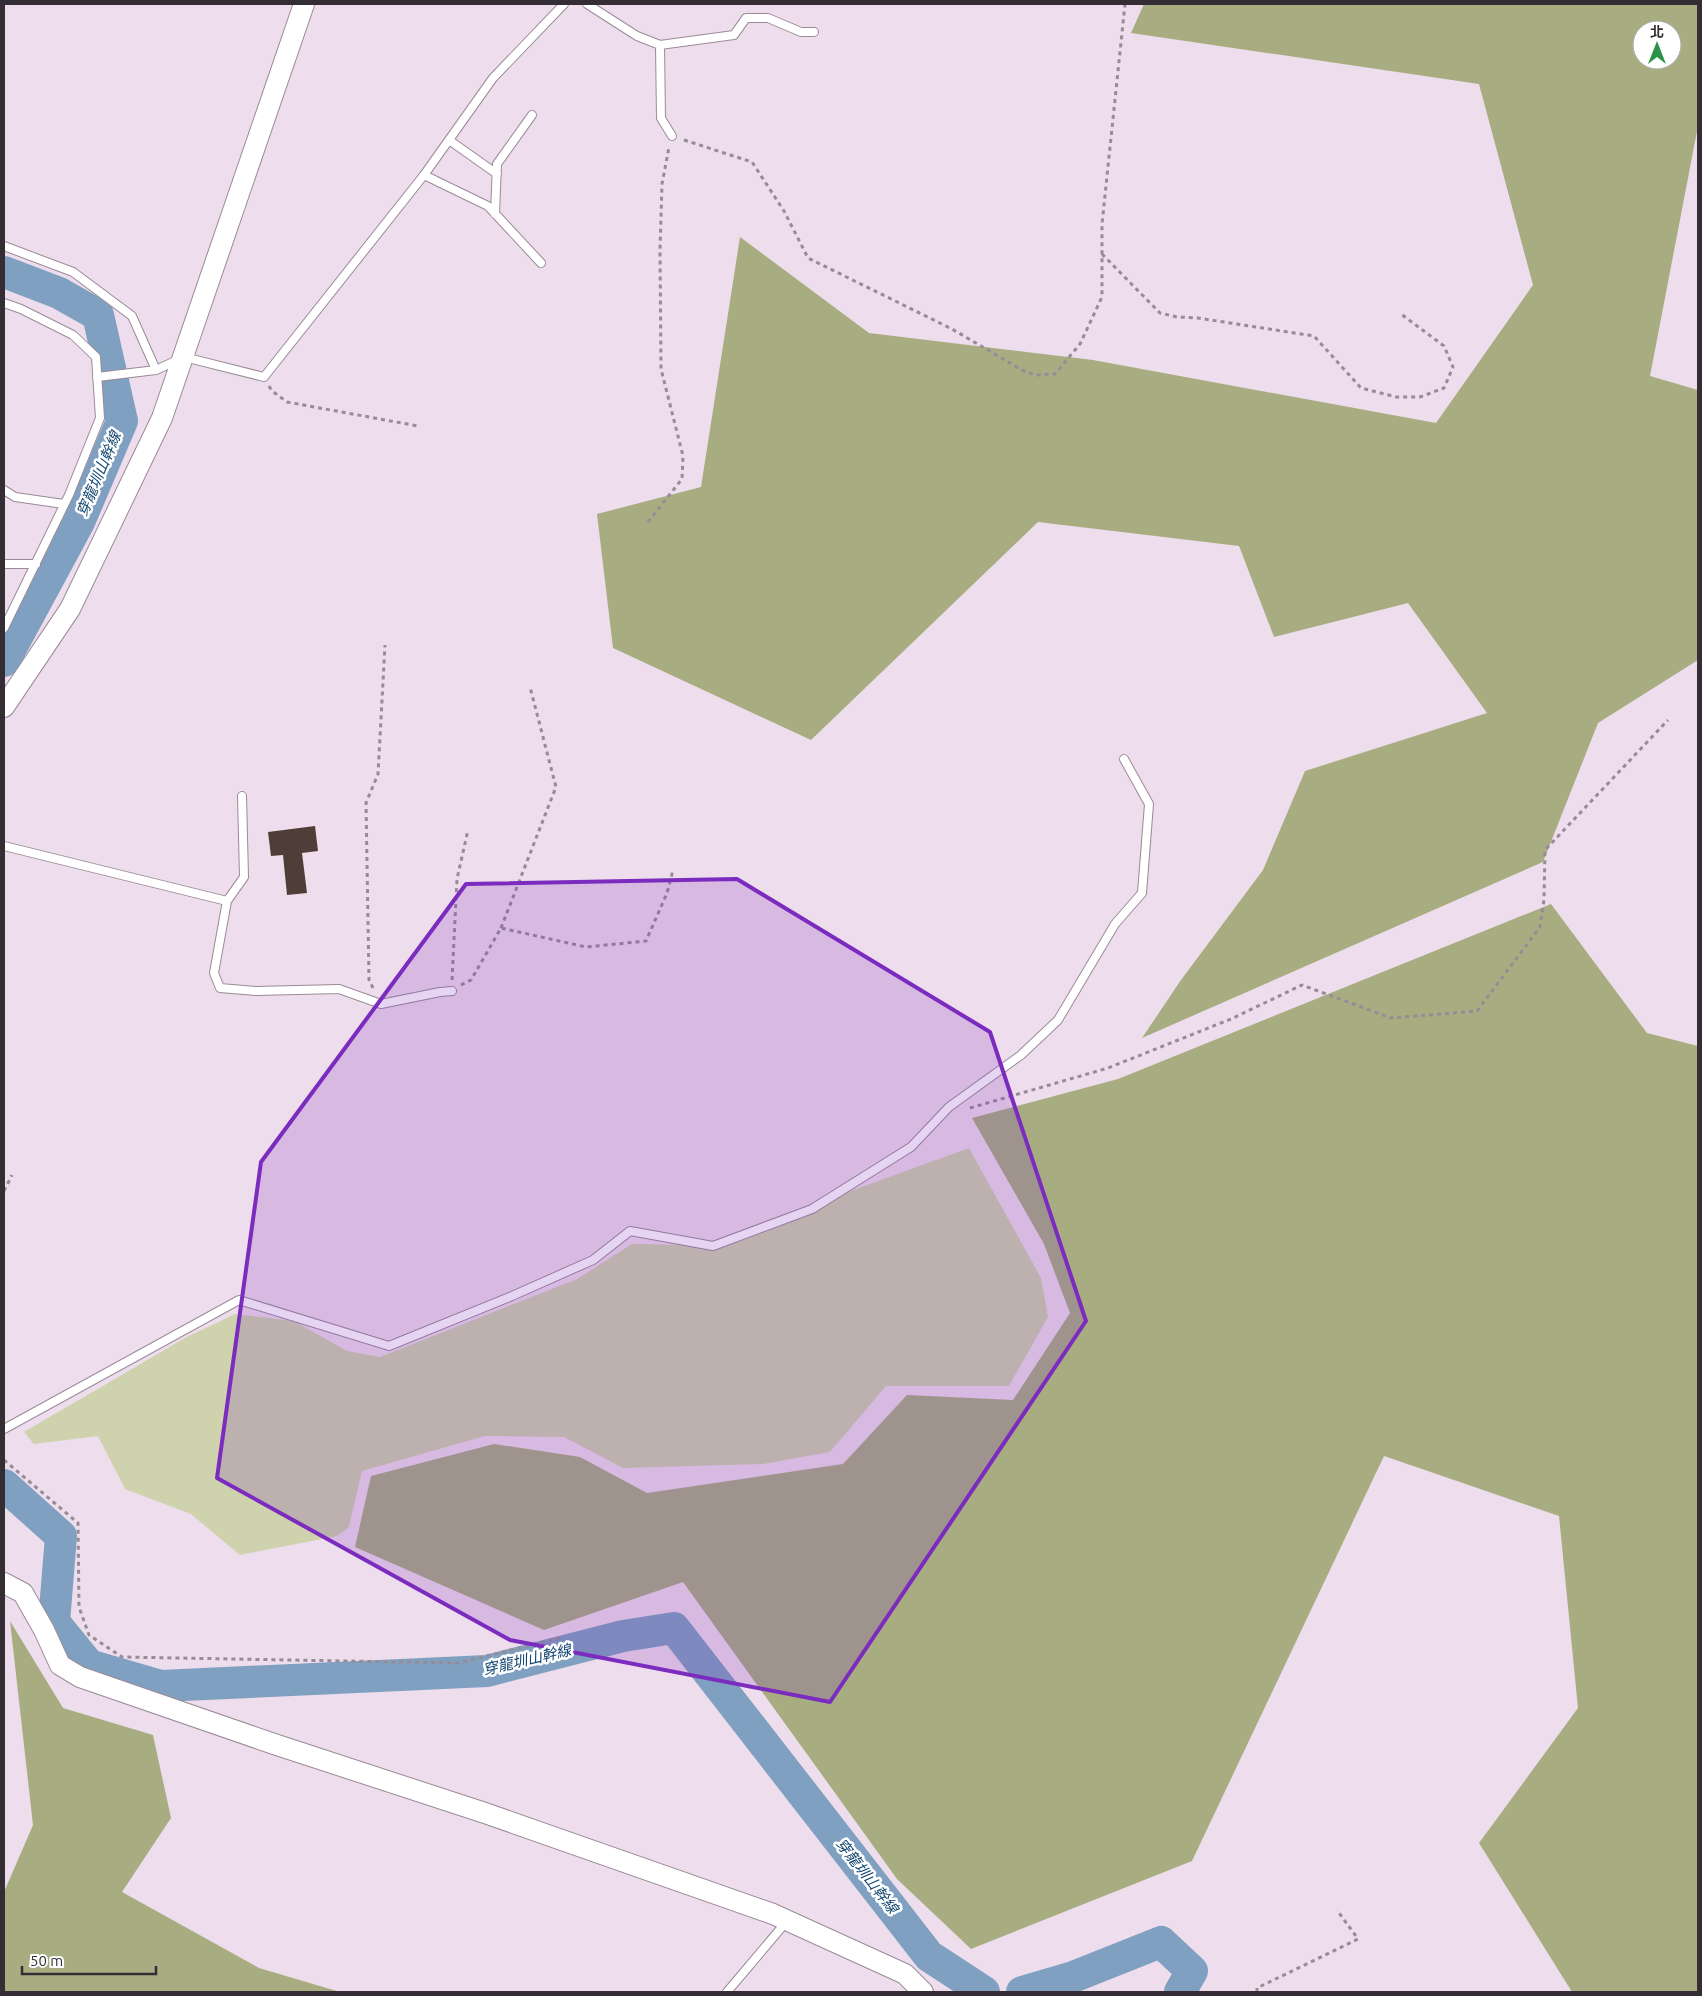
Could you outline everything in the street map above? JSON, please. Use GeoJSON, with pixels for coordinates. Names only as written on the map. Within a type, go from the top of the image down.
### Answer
{"type":"FeatureCollection","features":[{"type":"Feature","properties":{"kind":"street"},"geometry":{"type":"LineString","coordinates":[[4,707],[70,608],[162,418],[304,4]]}},
{"type":"Feature","properties":{"kind":"street"},"geometry":{"type":"LineString","coordinates":[[4,1584],[23,1593],[44,1630],[60,1665],[80,1677],[277,1745],[485,1812],[787,1920],[905,1974],[923,1992]]}},
{"type":"Feature","properties":{"kind":"lane"},"geometry":{"type":"LineString","coordinates":[[97,377],[156,370],[184,357],[264,377],[424,175],[493,78],[564,4]]}},
{"type":"Feature","properties":{"kind":"lane"},"geometry":{"type":"LineString","coordinates":[[587,4],[637,36],[660,46],[734,35],[746,18],[768,18],[801,32],[814,32]]}},
{"type":"Feature","properties":{"kind":"lane"},"geometry":{"type":"LineString","coordinates":[[660,46],[661,118],[672,136]]}},
{"type":"Feature","properties":{"kind":"lane"},"geometry":{"type":"LineString","coordinates":[[495,214],[497,164],[532,115]]}},
{"type":"Feature","properties":{"kind":"lane"},"geometry":{"type":"LineString","coordinates":[[449,140],[497,174]]}},
{"type":"Feature","properties":{"kind":"lane"},"geometry":{"type":"LineString","coordinates":[[424,175],[488,206],[541,263]]}},
{"type":"Feature","properties":{"kind":"lane"},"geometry":{"type":"LineString","coordinates":[[4,246],[74,272],[132,316],[156,370]]}},
{"type":"Feature","properties":{"kind":"lane"},"geometry":{"type":"LineString","coordinates":[[4,303],[21,309],[73,335],[96,357],[100,418],[64,504],[4,628]]}},
{"type":"Feature","properties":{"kind":"lane"},"geometry":{"type":"LineString","coordinates":[[4,490],[15,497],[64,504]]}},
{"type":"Feature","properties":{"kind":"lane"},"geometry":{"type":"LineString","coordinates":[[4,564],[36,564]]}},
{"type":"Feature","properties":{"kind":"lane"},"geometry":{"type":"LineString","coordinates":[[4,1429],[239,1300],[389,1346],[512,1296],[593,1260],[630,1231],[713,1246],[812,1209],[912,1147],[949,1108],[1020,1055],[1058,1020],[1115,924],[1142,893],[1149,804],[1124,759]]}},
{"type":"Feature","properties":{"kind":"lane"},"geometry":{"type":"LineString","coordinates":[[242,796],[244,877],[227,901],[214,973],[220,988],[256,991],[339,989],[380,1004],[452,991]]}},
{"type":"Feature","properties":{"kind":"lane"},"geometry":{"type":"LineString","coordinates":[[4,846],[227,901]]}},
{"type":"Feature","properties":{"kind":"lane"},"geometry":{"type":"LineString","coordinates":[[727,1992],[787,1920]]}},
{"type":"Feature","properties":{"kind":"path"},"geometry":{"type":"LineString","coordinates":[[648,522],[682,479],[683,456],[661,369],[660,250],[662,184],[672,136],[752,162],[784,211],[808,258],[952,329],[1022,370],[1035,376],[1055,374],[1080,344],[1102,297],[1102,224],[1125,4]]}},
{"type":"Feature","properties":{"kind":"path"},"geometry":{"type":"LineString","coordinates":[[1102,254],[1160,313],[1176,317],[1198,318],[1314,336],[1361,388],[1396,397],[1420,397],[1444,388],[1453,367],[1444,346],[1401,314]]}},
{"type":"Feature","properties":{"kind":"path"},"geometry":{"type":"LineString","coordinates":[[264,377],[272,391],[288,402],[418,426]]}},
{"type":"Feature","properties":{"kind":"path"},"geometry":{"type":"LineString","coordinates":[[380,1004],[369,980],[366,803],[378,774],[385,645]]}},
{"type":"Feature","properties":{"kind":"path"},"geometry":{"type":"LineString","coordinates":[[452,991],[471,980],[501,928],[556,787],[530,687]]}},
{"type":"Feature","properties":{"kind":"path"},"geometry":{"type":"LineString","coordinates":[[949,1108],[972,1108],[1108,1068],[1231,1018],[1302,985],[1391,1018],[1476,1011],[1540,927],[1544,900],[1545,850],[1668,720]]}},
{"type":"Feature","properties":{"kind":"path"},"geometry":{"type":"LineString","coordinates":[[452,991],[457,880],[468,830]]}},
{"type":"Feature","properties":{"kind":"path"},"geometry":{"type":"LineString","coordinates":[[501,928],[586,946],[646,941],[667,892],[673,870]]}},
{"type":"Feature","properties":{"kind":"path"},"geometry":{"type":"LineString","coordinates":[[4,1192],[12,1175]]}},
{"type":"Feature","properties":{"kind":"path"},"geometry":{"type":"LineString","coordinates":[[4,1460],[78,1524],[79,1607],[90,1635],[122,1657],[458,1663],[560,1638]]}},
{"type":"Feature","properties":{"kind":"path"},"geometry":{"type":"LineString","coordinates":[[1257,1992],[1257,1988],[1358,1938],[1337,1910]]}},
{"type":"Feature","properties":{"kind":"highlighted area"},"geometry":{"type":"Polygon","coordinates":[[[737,879],[990,1032],[1086,1321],[830,1702],[510,1640],[217,1478],[261,1162],[466,884],[737,879]]]}},
{"type":"Feature","properties":{"kind":"green space"},"geometry":{"type":"Polygon","coordinates":[[[1144,4],[1698,4],[1698,126],[1650,376],[1698,390],[1698,660],[1598,723],[1543,862],[1142,1038],[1181,980],[1263,870],[1305,771],[1487,713],[1408,603],[1274,637],[1239,546],[1038,522],[811,740],[613,648],[597,514],[701,487],[740,237],[869,333],[1093,360],[1436,423],[1533,285],[1479,84],[1131,33],[1144,4]]]}},
{"type":"Feature","properties":{"kind":"green space"},"geometry":{"type":"Polygon","coordinates":[[[1551,904],[1647,1033],[1698,1046],[1698,1992],[1572,1992],[1479,1843],[1578,1708],[1559,1516],[1384,1456],[1192,1861],[971,1949],[897,1879],[683,1582],[544,1630],[355,1547],[371,1476],[494,1444],[580,1457],[647,1493],[843,1464],[907,1395],[1013,1400],[1070,1313],[1044,1244],[972,1118],[1118,1079],[1551,904]]]}},
{"type":"Feature","properties":{"kind":"green space"},"geometry":{"type":"Polygon","coordinates":[[[969,1148],[1041,1278],[1048,1317],[1009,1386],[886,1386],[830,1452],[763,1464],[623,1468],[564,1437],[485,1436],[362,1471],[349,1527],[337,1536],[240,1555],[191,1514],[125,1489],[98,1436],[34,1444],[24,1432],[185,1338],[235,1314],[294,1321],[347,1351],[380,1357],[577,1279],[632,1244],[702,1245],[969,1148]]]}},
{"type":"Feature","properties":{"kind":"green space"},"geometry":{"type":"Polygon","coordinates":[[[10,1621],[63,1708],[153,1735],[171,1818],[122,1892],[259,1968],[340,1992],[4,1992],[4,1892],[33,1825],[10,1621]]]}},
{"type":"Feature","properties":{"kind":"building"},"geometry":{"type":"Polygon","coordinates":[[[315,826],[318,851],[302,853],[307,893],[287,895],[283,855],[271,856],[268,832],[315,826]]]}},
{"type":"Feature","properties":{"kind":"waterway","name":"穿龍圳山幹線"},"geometry":{"type":"LineString","coordinates":[[4,272],[59,293],[98,315],[122,421],[79,522],[4,661]]}},
{"type":"Feature","properties":{"kind":"waterway","name":"穿龍圳山幹線"},"geometry":{"type":"LineString","coordinates":[[4,1485],[61,1536],[54,1622],[89,1665],[161,1686],[487,1671],[623,1636],[674,1628],[929,1956],[984,1992]]}},
{"type":"Feature","properties":{"kind":"waterway","name":"穿龍圳山幹線"},"geometry":{"type":"LineString","coordinates":[[1022,1992],[1073,1977],[1161,1942],[1192,1971],[1180,1992]]}}]}
